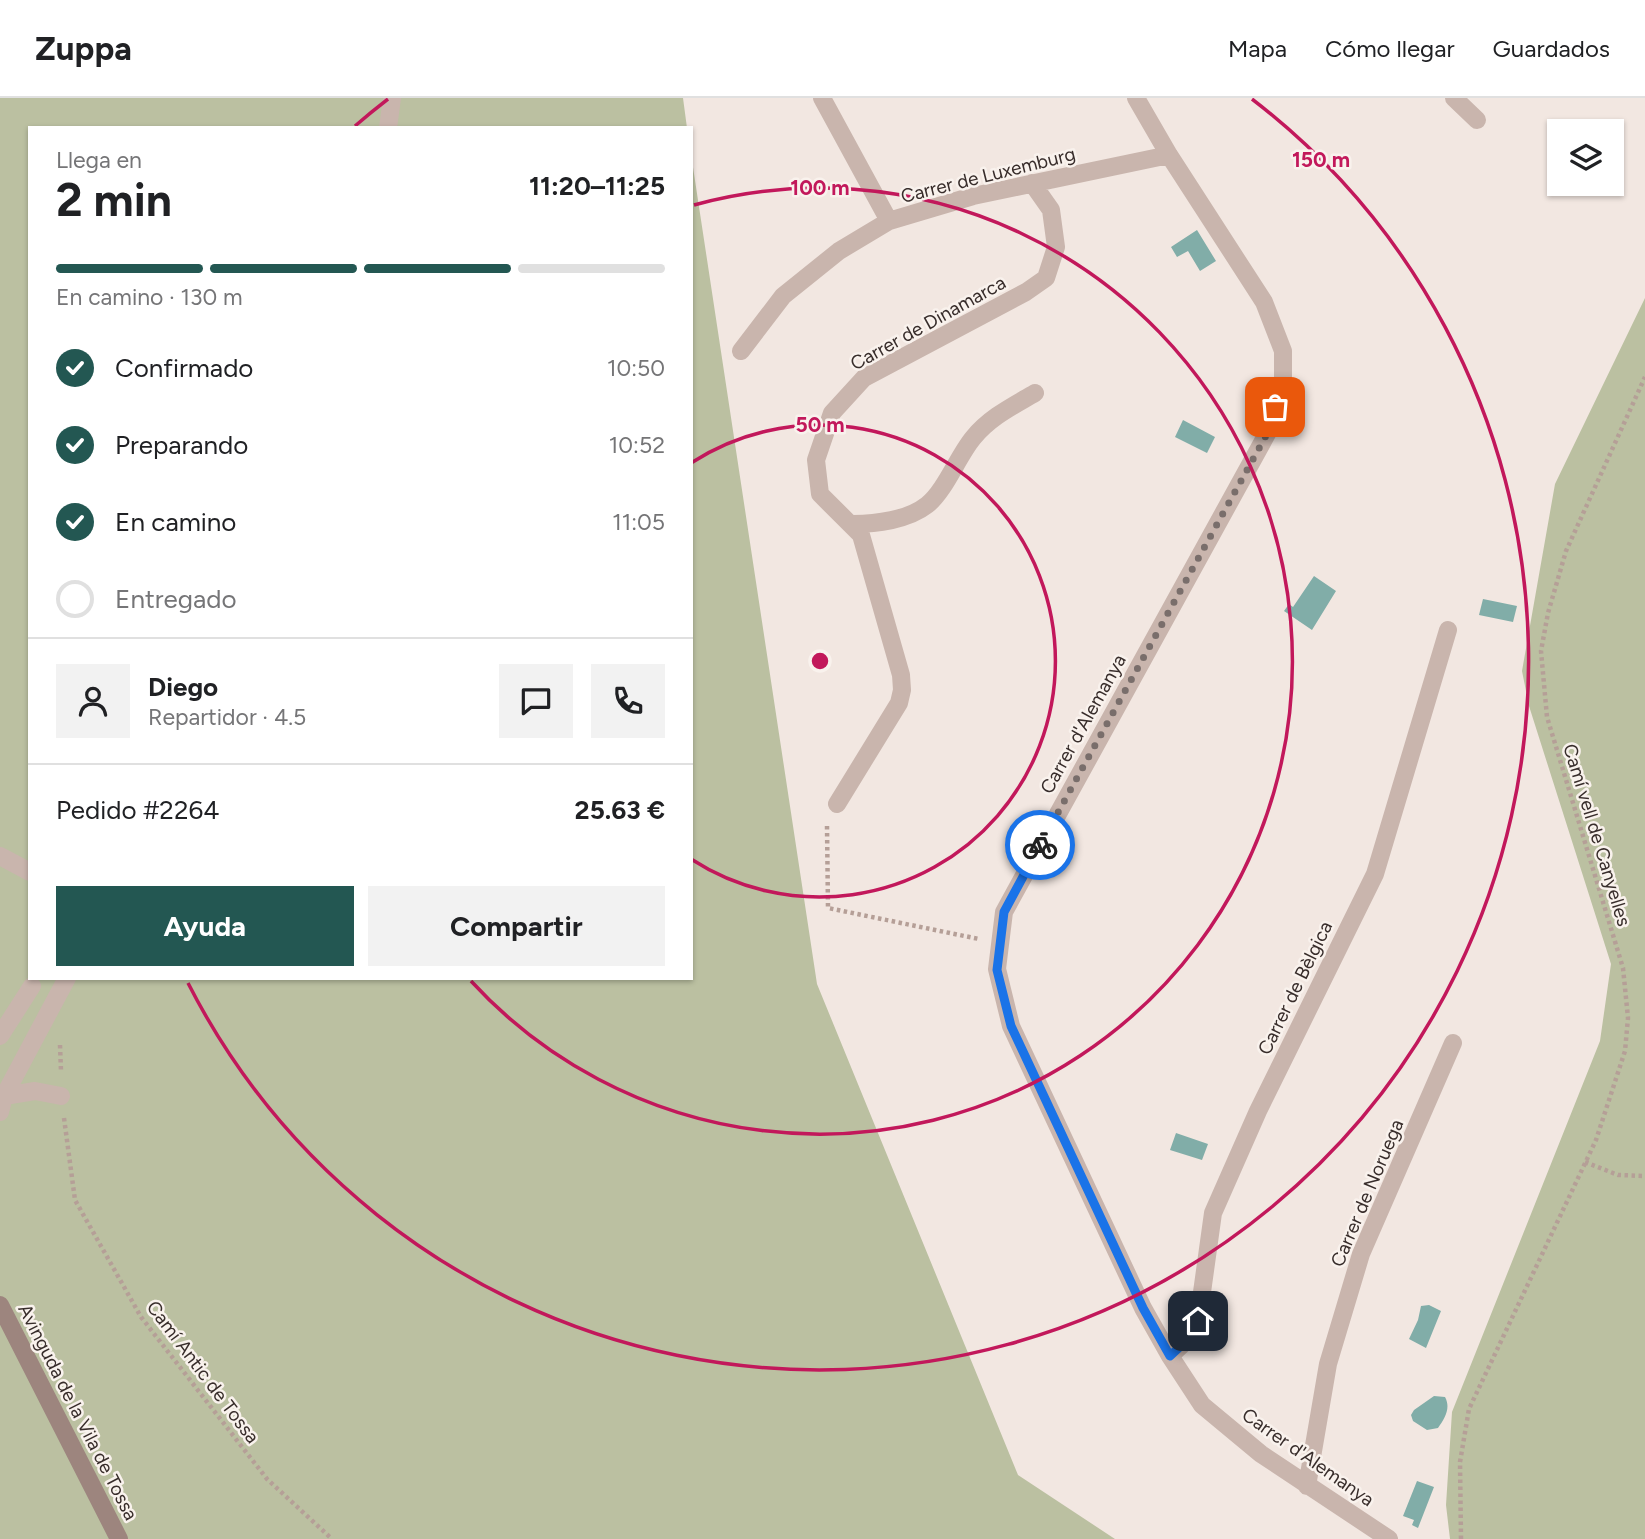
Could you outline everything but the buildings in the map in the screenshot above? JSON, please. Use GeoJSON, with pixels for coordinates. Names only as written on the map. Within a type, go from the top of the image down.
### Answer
{"type":"FeatureCollection","features":[{"type":"Feature","properties":{"kind":"main road","name":"Avinguda de la Vila de Tossa"},"geometry":{"type":"LineString","coordinates":[[0,1305],[119,1539]]}},
{"type":"Feature","properties":{"kind":"street"},"geometry":{"type":"LineString","coordinates":[[388,126],[391,98]]}},
{"type":"Feature","properties":{"kind":"street"},"geometry":{"type":"LineString","coordinates":[[822,98],[889,221]]}},
{"type":"Feature","properties":{"kind":"street","name":"Carrer d'Alemanya"},"geometry":{"type":"LineString","coordinates":[[1136,98],[1169,155],[1264,302],[1283,351],[1283,383],[1268,432],[1004,912],[997,970],[1011,1026],[1143,1308],[1202,1405],[1261,1454],[1389,1539]]}},
{"type":"Feature","properties":{"kind":"street"},"geometry":{"type":"LineString","coordinates":[[1454,98],[1477,120]]}},
{"type":"Feature","properties":{"kind":"street","name":"Carrer de Luxemburg"},"geometry":{"type":"LineString","coordinates":[[741,351],[783,296],[839,251],[889,221],[973,196],[1169,155]]}},
{"type":"Feature","properties":{"kind":"street","name":"Carrer de Dinamarca"},"geometry":{"type":"LineString","coordinates":[[837,804],[899,703],[902,690],[901,675],[862,535],[820,494],[816,460],[832,413],[864,379],[1026,292],[1046,278],[1056,247],[1051,210],[1032,183]]}},
{"type":"Feature","properties":{"kind":"street"},"geometry":{"type":"LineString","coordinates":[[853,524],[871,524],[903,516],[928,505],[974,437],[1000,412],[1035,393]]}},
{"type":"Feature","properties":{"kind":"street","name":"Carrer de Bèlgica"},"geometry":{"type":"LineString","coordinates":[[1170,1356],[1185,1342],[1198,1321],[1213,1213],[1258,1111],[1375,874],[1448,630]]}},
{"type":"Feature","properties":{"kind":"street"},"geometry":{"type":"LineString","coordinates":[[0,856],[28,871]]}},
{"type":"Feature","properties":{"kind":"street"},"geometry":{"type":"LineString","coordinates":[[0,1017],[36,982]]}},
{"type":"Feature","properties":{"kind":"street"},"geometry":{"type":"LineString","coordinates":[[0,1036],[36,982]]}},
{"type":"Feature","properties":{"kind":"street"},"geometry":{"type":"LineString","coordinates":[[2,1104],[63,986]]}},
{"type":"Feature","properties":{"kind":"street","name":"Carrer de Noruega"},"geometry":{"type":"LineString","coordinates":[[1307,1486],[1328,1364],[1361,1254],[1453,1043]]}},
{"type":"Feature","properties":{"kind":"street"},"geometry":{"type":"LineString","coordinates":[[2,1104],[35,1091],[61,1096]]}},
{"type":"Feature","properties":{"kind":"path","name":"Camí vell de Canyelles"},"geometry":{"type":"LineString","coordinates":[[1461,1539],[1460,1462],[1469,1409],[1585,1162],[1625,1051],[1628,1018],[1623,968],[1547,717],[1541,652],[1548,613],[1566,551],[1645,377]]}},
{"type":"Feature","properties":{"kind":"path"},"geometry":{"type":"LineString","coordinates":[[837,804],[827,811],[828,908],[1000,944]]}},
{"type":"Feature","properties":{"kind":"path","name":"Camí Antic de Tossa"},"geometry":{"type":"LineString","coordinates":[[63,986],[61,1096],[75,1200],[141,1317],[267,1479],[332,1539]]}},
{"type":"Feature","properties":{"kind":"path"},"geometry":{"type":"LineString","coordinates":[[1585,1162],[1618,1175],[1645,1176]]}},
{"type":"Feature","properties":{"kind":"green space"},"geometry":{"type":"Polygon","coordinates":[[[0,98],[683,98],[687,126],[28,126],[28,980],[693,980],[693,167],[817,984],[1018,1475],[1115,1539],[0,1539],[0,98]]]}},
{"type":"Feature","properties":{"kind":"green space"},"geometry":{"type":"Polygon","coordinates":[[[1645,298],[1645,1539],[1450,1539],[1446,1505],[1452,1412],[1600,1041],[1611,964],[1529,706],[1522,671],[1555,484],[1645,298]]]}},
{"type":"Feature","properties":{"kind":"water"},"geometry":{"type":"Polygon","coordinates":[[[1197,230],[1216,261],[1200,271],[1188,251],[1177,257],[1171,247],[1197,230]]]}},
{"type":"Feature","properties":{"kind":"water"},"geometry":{"type":"Polygon","coordinates":[[[1183,420],[1215,437],[1207,453],[1175,437],[1183,420]]]}},
{"type":"Feature","properties":{"kind":"water"},"geometry":{"type":"Polygon","coordinates":[[[1314,576],[1336,591],[1312,630],[1284,611],[1289,604],[1293,607],[1314,576]]]}},
{"type":"Feature","properties":{"kind":"water"},"geometry":{"type":"Polygon","coordinates":[[[1483,599],[1517,606],[1513,622],[1479,615],[1483,599]]]}},
{"type":"Feature","properties":{"kind":"water"},"geometry":{"type":"Polygon","coordinates":[[[1176,1133],[1208,1144],[1202,1160],[1170,1150],[1176,1133]]]}},
{"type":"Feature","properties":{"kind":"water"},"geometry":{"type":"Polygon","coordinates":[[[1429,1305],[1441,1311],[1426,1348],[1409,1339],[1421,1306],[1429,1305]]]}},
{"type":"Feature","properties":{"kind":"water"},"geometry":{"type":"Polygon","coordinates":[[[1434,1396],[1445,1397],[1447,1409],[1438,1428],[1427,1430],[1413,1421],[1411,1415],[1434,1396]]]}},
{"type":"Feature","properties":{"kind":"water"},"geometry":{"type":"Polygon","coordinates":[[[1417,1481],[1434,1487],[1418,1528],[1412,1525],[1414,1520],[1403,1516],[1417,1481]]]}},
{"type":"Feature","properties":{"kind":"way so far"},"geometry":{"type":"LineString","coordinates":[[1040,845],[1268,432],[1275,407]]}},
{"type":"Feature","properties":{"kind":"route"},"geometry":{"type":"LineString","coordinates":[[1040,845],[1004,912],[997,970],[1011,1026],[1143,1308],[1170,1356],[1185,1342],[1198,1321]]}}]}
